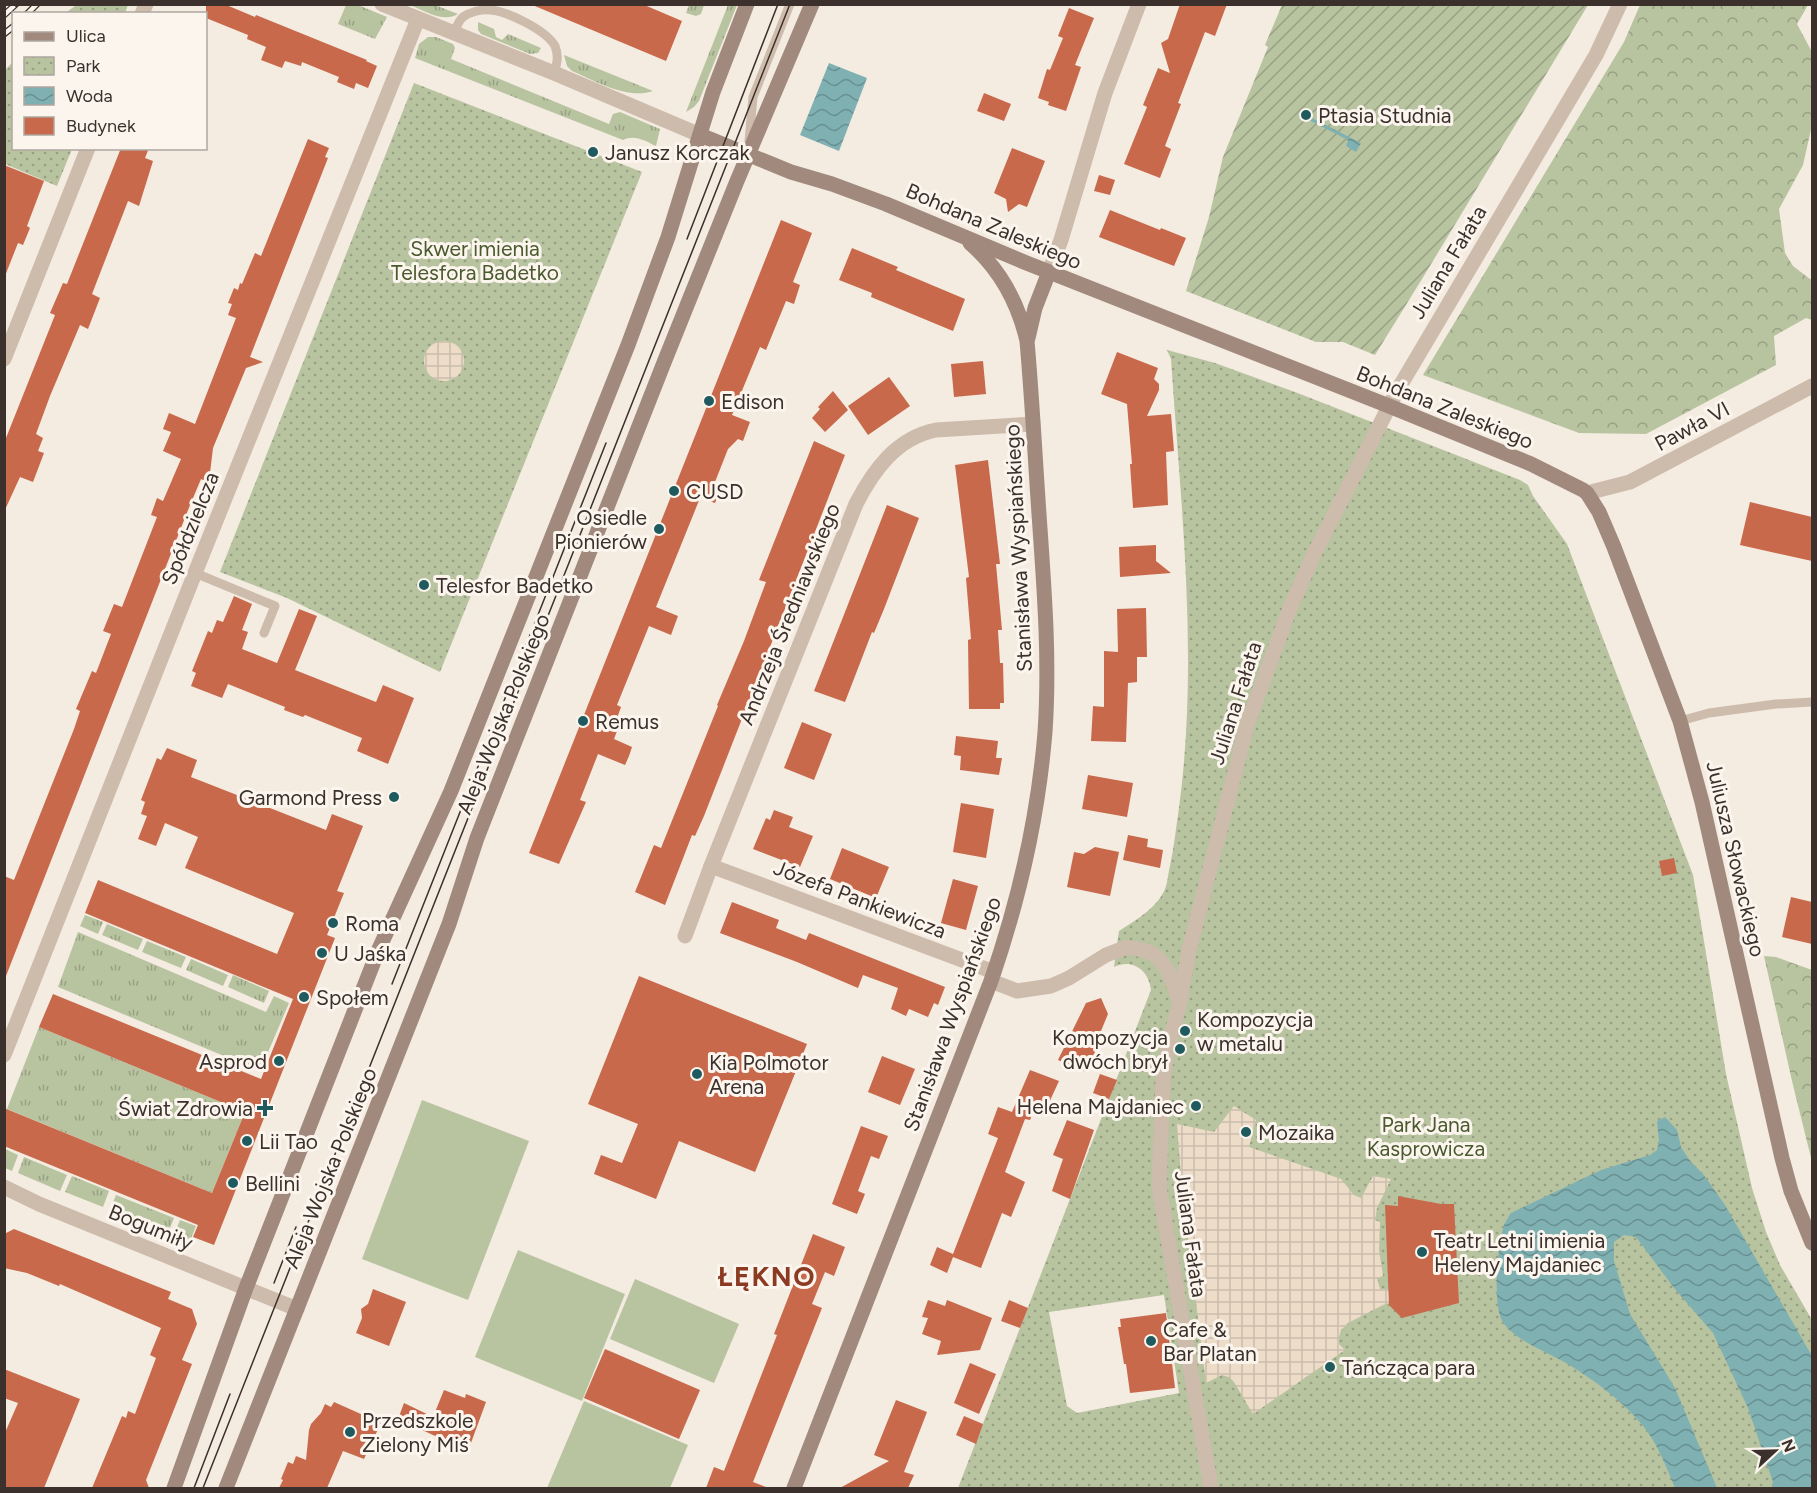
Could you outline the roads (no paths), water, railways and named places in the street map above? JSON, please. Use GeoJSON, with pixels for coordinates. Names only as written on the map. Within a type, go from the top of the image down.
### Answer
{"type":"FeatureCollection","features":[{"type":"Feature","properties":{"kind":"main road","name":"Aleja Wojska Polskiego"},"geometry":{"type":"LineString","coordinates":[[174,1488],[246,1288],[378,951],[451,791],[628,345],[668,237],[713,92],[747,4]]}},
{"type":"Feature","properties":{"kind":"main road","name":"Aleja Wojska Polskiego"},"geometry":{"type":"LineString","coordinates":[[226,1488],[449,924],[477,838],[661,370],[812,4]]}},
{"type":"Feature","properties":{"kind":"main road","name":"Bohdana Zaleskiego"},"geometry":{"type":"LineString","coordinates":[[700,135],[791,172],[873,199],[1049,272],[1389,406],[1531,464],[1587,493]]}},
{"type":"Feature","properties":{"kind":"main road","name":"Stanisława Wyspiańskiego"},"geometry":{"type":"LineString","coordinates":[[794,1488],[1005,941],[1031,839],[1039,786],[1045,732],[1047,643],[1028,353],[1022,319],[1006,284],[990,262],[959,234]]}},
{"type":"Feature","properties":{"kind":"main road","name":"Stanisława Wyspiańskiego"},"geometry":{"type":"LineString","coordinates":[[1028,353],[1032,318],[1049,272]]}},
{"type":"Feature","properties":{"kind":"main road","name":"Juliusza Słowackiego"},"geometry":{"type":"LineString","coordinates":[[1587,493],[1599,512],[1609,535],[1680,721],[1702,802],[1782,1158],[1791,1191],[1812,1243]]}},
{"type":"Feature","properties":{"kind":"street","name":"Bohdana Zaleskiego"},"geometry":{"type":"LineString","coordinates":[[382,4],[700,135]]}},
{"type":"Feature","properties":{"kind":"street"},"geometry":{"type":"LineString","coordinates":[[1049,272],[1061,240],[1102,102],[1139,4]]}},
{"type":"Feature","properties":{"kind":"street","name":"Juliana Fałata"},"geometry":{"type":"LineString","coordinates":[[1211,1488],[1159,1187],[1164,1080],[1167,1053],[1180,1001],[1189,950],[1247,725],[1290,608],[1314,554],[1389,406],[1596,56],[1620,4]]}},
{"type":"Feature","properties":{"kind":"street","name":"Spółdzielcza"},"geometry":{"type":"LineString","coordinates":[[4,1054],[418,19]]}},
{"type":"Feature","properties":{"kind":"street"},"geometry":{"type":"LineString","coordinates":[[4,359],[87,150]]}},
{"type":"Feature","properties":{"kind":"street","name":"Pawła VI"},"geometry":{"type":"LineString","coordinates":[[1587,493],[1630,482],[1812,386]]}},
{"type":"Feature","properties":{"kind":"street","name":"Andrzeja Średniawskiego"},"geometry":{"type":"LineString","coordinates":[[685,936],[856,504],[873,473],[881,462],[901,445],[923,433],[936,430],[1033,424]]}},
{"type":"Feature","properties":{"kind":"street","name":"Józefa Pankiewicza"},"geometry":{"type":"LineString","coordinates":[[711,866],[992,977],[1017,991],[1051,986],[1069,978],[1106,955],[1127,947],[1147,951],[1167,969],[1180,1001]]}},
{"type":"Feature","properties":{"kind":"street","name":"Bogumiły"},"geometry":{"type":"LineString","coordinates":[[4,1187],[39,1204],[246,1288]]}},
{"type":"Feature","properties":{"kind":"street","name":"Bogumiły"},"geometry":{"type":"LineString","coordinates":[[4,1199],[19,1199],[39,1204]]}},
{"type":"Feature","properties":{"kind":"street"},"geometry":{"type":"LineString","coordinates":[[246,1288],[297,1308]]}},
{"type":"Feature","properties":{"kind":"lane"},"geometry":{"type":"LineString","coordinates":[[748,155],[753,97],[790,4]]}},
{"type":"Feature","properties":{"kind":"lane"},"geometry":{"type":"LineString","coordinates":[[454,34],[460,20],[472,12],[490,10],[503,13],[531,26],[551,41],[557,54],[554,73]]}},
{"type":"Feature","properties":{"kind":"lane"},"geometry":{"type":"LineString","coordinates":[[195,573],[275,606],[264,633]]}},
{"type":"Feature","properties":{"kind":"lane"},"geometry":{"type":"LineString","coordinates":[[1680,721],[1709,713],[1776,704],[1812,702]]}},
{"type":"Feature","properties":{"kind":"water"},"geometry":{"type":"Polygon","coordinates":[[[829,63],[867,78],[839,151],[800,135],[829,63]]]}},
{"type":"Feature","properties":{"kind":"water"},"geometry":{"type":"Polygon","coordinates":[[[1302,113],[1361,143],[1356,152],[1346,146],[1348,140],[1301,116],[1302,113]]]}},
{"type":"Feature","properties":{"kind":"water"},"geometry":{"type":"Polygon","coordinates":[[[1665,1117],[1677,1130],[1681,1147],[1690,1161],[1703,1174],[1725,1205],[1812,1356],[1812,1488],[1772,1488],[1773,1482],[1748,1408],[1713,1333],[1674,1288],[1636,1237],[1624,1235],[1614,1242],[1614,1261],[1630,1314],[1675,1388],[1717,1488],[1675,1488],[1654,1441],[1627,1408],[1577,1370],[1510,1331],[1500,1316],[1497,1291],[1498,1260],[1504,1225],[1511,1213],[1601,1170],[1650,1155],[1657,1150],[1659,1141],[1657,1121],[1665,1117]]]}},
{"type":"Feature","properties":{"kind":"tram line"},"geometry":{"type":"LineString","coordinates":[[687,239],[778,4]]}},
{"type":"Feature","properties":{"kind":"tram line"},"geometry":{"type":"LineString","coordinates":[[203,1488],[790,4]]}},
{"type":"Feature","properties":{"kind":"tram line"},"geometry":{"type":"LineString","coordinates":[[392,984],[606,443]]}},
{"type":"Feature","properties":{"kind":"tram line"},"geometry":{"type":"LineString","coordinates":[[274,1283],[296,1227]]}},
{"type":"Feature","properties":{"kind":"tram line"},"geometry":{"type":"LineString","coordinates":[[194,1488],[230,1394]]}},
{"type":"Feature","properties":{"kind":"railway"},"geometry":{"type":"LineString","coordinates":[[4,15],[16,4]]}},
{"type":"Feature","properties":{"kind":"railway"},"geometry":{"type":"LineString","coordinates":[[29,12],[37,4]]}},
{"type":"Feature","properties":{"kind":"railway"},"geometry":{"type":"LineString","coordinates":[[4,34],[12,28]]}},
{"type":"Feature","properties":{"kind":"place","name":"Ptasia Studnia"},"geometry":{"type":"Point","coordinates":[1306,115]}},
{"type":"Feature","properties":{"kind":"place","name":"Janusz Korczak"},"geometry":{"type":"Point","coordinates":[593,152]}},
{"type":"Feature","properties":{"kind":"place","name":"Edison"},"geometry":{"type":"Point","coordinates":[709,401]}},
{"type":"Feature","properties":{"kind":"place","name":"CUSD"},"geometry":{"type":"Point","coordinates":[674,491]}},
{"type":"Feature","properties":{"kind":"place","name":"Osiedle Pionierów"},"geometry":{"type":"Point","coordinates":[659,529]}},
{"type":"Feature","properties":{"kind":"place","name":"Telesfor Badetko"},"geometry":{"type":"Point","coordinates":[424,585]}},
{"type":"Feature","properties":{"kind":"place","name":"Remus"},"geometry":{"type":"Point","coordinates":[583,721]}},
{"type":"Feature","properties":{"kind":"place","name":"Garmond Press"},"geometry":{"type":"Point","coordinates":[394,797]}},
{"type":"Feature","properties":{"kind":"place","name":"Roma"},"geometry":{"type":"Point","coordinates":[333,923]}},
{"type":"Feature","properties":{"kind":"place","name":"U Jaśka"},"geometry":{"type":"Point","coordinates":[322,953]}},
{"type":"Feature","properties":{"kind":"place","name":"Społem"},"geometry":{"type":"Point","coordinates":[304,997]}},
{"type":"Feature","properties":{"kind":"place","name":"Kompozycja w metalu"},"geometry":{"type":"Point","coordinates":[1185,1031]}},
{"type":"Feature","properties":{"kind":"place","name":"Kompozycja dwóch brył"},"geometry":{"type":"Point","coordinates":[1180,1049]}},
{"type":"Feature","properties":{"kind":"place","name":"Asprod"},"geometry":{"type":"Point","coordinates":[279,1061]}},
{"type":"Feature","properties":{"kind":"place","name":"Kia Polmotor Arena"},"geometry":{"type":"Point","coordinates":[697,1074]}},
{"type":"Feature","properties":{"kind":"place","name":"Helena Majdaniec"},"geometry":{"type":"Point","coordinates":[1196,1106]}},
{"type":"Feature","properties":{"kind":"place","name":"Świat Zdrowia"},"geometry":{"type":"Point","coordinates":[265,1108]}},
{"type":"Feature","properties":{"kind":"place","name":"Mozaika"},"geometry":{"type":"Point","coordinates":[1246,1132]}},
{"type":"Feature","properties":{"kind":"place","name":"Lii Tao"},"geometry":{"type":"Point","coordinates":[247,1141]}},
{"type":"Feature","properties":{"kind":"place","name":"Bellini"},"geometry":{"type":"Point","coordinates":[233,1183]}},
{"type":"Feature","properties":{"kind":"place","name":"Teatr Letni imienia Heleny Majdaniec"},"geometry":{"type":"Point","coordinates":[1422,1252]}},
{"type":"Feature","properties":{"kind":"place","name":"Cafe & Bar Platan"},"geometry":{"type":"Point","coordinates":[1151,1341]}},
{"type":"Feature","properties":{"kind":"place","name":"Tańcząca para"},"geometry":{"type":"Point","coordinates":[1330,1367]}},
{"type":"Feature","properties":{"kind":"place","name":"Przedszkole Zielony Miś"},"geometry":{"type":"Point","coordinates":[350,1432]}},
{"type":"Feature","properties":{"kind":"district","name":"ŁĘKNO"},"geometry":{"type":"Point","coordinates":[767,1276]}},
{"type":"Feature","properties":{"kind":"park label","name":"Skwer imienia Telesfora Badetko"},"geometry":{"type":"Point","coordinates":[475,260]}},
{"type":"Feature","properties":{"kind":"park label","name":"Park Jana Kasprowicza"},"geometry":{"type":"Point","coordinates":[1426,1136]}}]}
